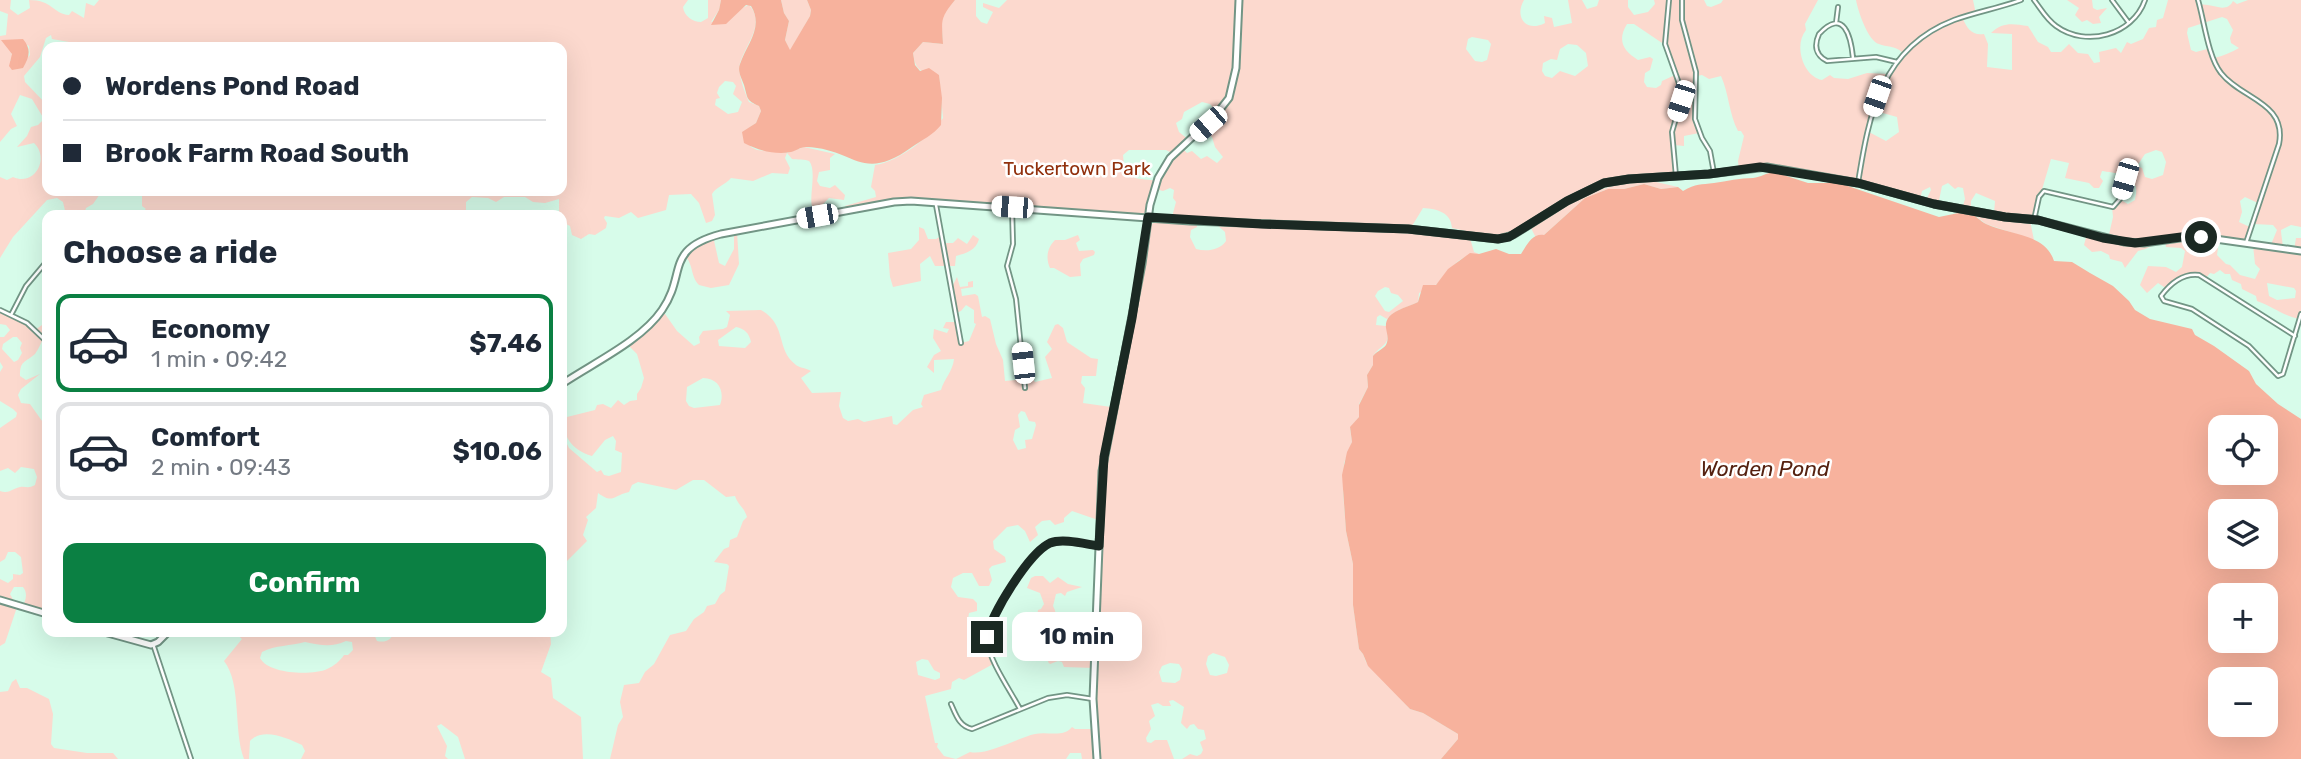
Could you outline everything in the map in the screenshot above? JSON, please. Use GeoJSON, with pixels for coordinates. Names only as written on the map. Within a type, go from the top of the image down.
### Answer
{"type":"FeatureCollection","features":[{"type":"Feature","properties":{"kind":"street"},"geometry":{"type":"LineString","coordinates":[[1097,759],[1093,699],[1104,457],[1132,318],[1148,217],[1152,196],[1164,166],[1218,114],[1230,95],[1236,68],[1239,0]]}},
{"type":"Feature","properties":{"kind":"street"},"geometry":{"type":"LineString","coordinates":[[1669,0],[1665,44],[1681,89],[1681,101],[1672,132],[1676,176]]}},
{"type":"Feature","properties":{"kind":"street"},"geometry":{"type":"LineString","coordinates":[[1682,0],[1682,20],[1696,72],[1695,119],[1710,151],[1714,173]]}},
{"type":"Feature","properties":{"kind":"street"},"geometry":{"type":"LineString","coordinates":[[1858,183],[1872,110],[1883,82],[1897,62],[1916,43],[1944,24],[2021,0]]}},
{"type":"Feature","properties":{"kind":"street"},"geometry":{"type":"LineString","coordinates":[[2034,0],[2054,25],[2073,34],[2088,37],[2120,30],[2139,13],[2146,0]]}},
{"type":"Feature","properties":{"kind":"street"},"geometry":{"type":"LineString","coordinates":[[2112,0],[2129,23]]}},
{"type":"Feature","properties":{"kind":"street"},"geometry":{"type":"LineString","coordinates":[[2198,0],[2218,69],[2226,79],[2268,108],[2279,122],[2279,144],[2246,243]]}},
{"type":"Feature","properties":{"kind":"street"},"geometry":{"type":"LineString","coordinates":[[1836,23],[1838,7]]}},
{"type":"Feature","properties":{"kind":"street"},"geometry":{"type":"LineString","coordinates":[[1853,58],[1846,27],[1836,23],[1827,26],[1819,34],[1815,45],[1819,55],[1827,61],[1877,57],[1897,62]]}},
{"type":"Feature","properties":{"kind":"street"},"geometry":{"type":"LineString","coordinates":[[567,381],[654,321],[668,301],[682,257],[699,241],[721,234],[894,202],[935,202],[1261,224],[1408,229],[1498,239],[1509,237],[1567,201],[1604,183],[1767,167],[1858,183],[1934,204],[2035,220],[2103,238],[2135,243],[2189,236],[2301,251]]}},
{"type":"Feature","properties":{"kind":"street"},"geometry":{"type":"LineString","coordinates":[[2035,220],[2039,197],[2044,191],[2113,207],[2120,199],[2125,179]]}},
{"type":"Feature","properties":{"kind":"street"},"geometry":{"type":"LineString","coordinates":[[935,202],[961,343]]}},
{"type":"Feature","properties":{"kind":"street"},"geometry":{"type":"LineString","coordinates":[[1012,207],[1013,244],[1007,266],[1016,299],[1025,388]]}},
{"type":"Feature","properties":{"kind":"street"},"geometry":{"type":"LineString","coordinates":[[11,315],[26,286],[42,267]]}},
{"type":"Feature","properties":{"kind":"street"},"geometry":{"type":"LineString","coordinates":[[2295,336],[2199,275],[2190,274],[2180,278],[2165,290],[2161,299],[2183,305],[2201,315],[2249,346],[2274,374],[2283,375],[2295,336],[2301,314]]}},
{"type":"Feature","properties":{"kind":"street"},"geometry":{"type":"LineString","coordinates":[[0,310],[27,323],[42,337]]}},
{"type":"Feature","properties":{"kind":"street"},"geometry":{"type":"LineString","coordinates":[[1020,709],[993,658],[988,641],[997,607],[1047,545],[1063,542],[1099,546]]}},
{"type":"Feature","properties":{"kind":"street"},"geometry":{"type":"LineString","coordinates":[[0,600],[42,613]]}},
{"type":"Feature","properties":{"kind":"street"},"geometry":{"type":"LineString","coordinates":[[121,637],[145,644],[153,644],[162,637]]}},
{"type":"Feature","properties":{"kind":"street"},"geometry":{"type":"LineString","coordinates":[[153,644],[191,759]]}},
{"type":"Feature","properties":{"kind":"street"},"geometry":{"type":"LineString","coordinates":[[951,704],[959,722],[972,729],[1055,696],[1093,699]]}},
{"type":"Feature","properties":{"kind":"green space"},"geometry":{"type":"Polygon","coordinates":[[[0,0],[11,0],[10,9],[18,15],[30,8],[29,0],[48,4],[64,14],[69,15],[72,11],[84,18],[86,3],[94,6],[99,0],[688,0],[683,7],[685,13],[692,20],[701,22],[708,18],[708,0],[721,0],[719,10],[711,22],[734,16],[749,5],[756,19],[753,34],[740,63],[740,72],[749,102],[759,106],[761,111],[756,123],[743,132],[751,147],[757,150],[787,153],[785,158],[790,168],[788,174],[772,173],[753,181],[731,178],[712,194],[715,215],[712,221],[706,223],[699,203],[691,194],[669,195],[666,210],[638,218],[631,212],[619,218],[605,216],[606,228],[581,239],[572,235],[567,224],[567,210],[559,210],[559,199],[545,203],[533,202],[525,197],[504,197],[496,202],[488,198],[472,197],[466,202],[466,210],[144,210],[142,196],[567,196],[567,42],[69,42],[52,39],[51,35],[42,42],[40,57],[24,76],[25,82],[42,100],[42,116],[32,99],[20,95],[11,114],[17,126],[0,142],[0,36],[6,35],[8,14],[0,11],[0,0]],[[17,40],[11,41],[10,61],[26,59],[30,55],[29,46],[17,40]],[[725,81],[719,87],[717,93],[720,98],[716,99],[715,105],[728,114],[738,112],[742,102],[733,94],[736,86],[733,82],[725,81]]]}},
{"type":"Feature","properties":{"kind":"green space"},"geometry":{"type":"Polygon","coordinates":[[[781,0],[807,0],[811,10],[790,51],[785,40],[789,21],[781,0]]]}},
{"type":"Feature","properties":{"kind":"green space","name":"Tuckertown Park"},"geometry":{"type":"Polygon","coordinates":[[[955,0],[976,0],[976,16],[987,24],[993,12],[983,7],[983,3],[999,8],[1007,0],[1236,0],[1232,85],[1217,112],[1210,104],[1202,102],[1184,112],[1182,119],[1176,123],[1179,132],[1189,140],[1182,148],[1187,153],[1192,151],[1201,159],[1207,156],[1217,163],[1223,157],[1215,147],[1212,137],[1205,131],[1228,102],[1239,71],[1241,0],[1524,0],[1520,12],[1527,25],[1538,26],[1545,23],[1544,16],[1552,18],[1554,27],[1572,23],[1568,0],[1582,0],[1587,9],[1597,6],[1599,0],[1628,0],[1628,7],[1634,15],[1648,12],[1655,4],[1654,0],[1704,0],[1707,6],[1711,7],[1723,0],[1818,0],[1805,24],[1806,30],[1800,44],[1802,60],[1806,67],[1816,78],[1822,80],[1830,75],[1848,79],[1867,73],[1888,74],[1904,54],[1895,48],[1875,42],[1867,32],[1856,0],[1973,0],[1976,14],[1963,19],[1970,31],[1984,34],[1988,44],[1987,67],[2012,70],[2012,34],[1991,33],[2004,25],[2028,26],[2038,42],[2048,47],[2051,52],[2061,52],[2069,44],[2078,53],[2088,54],[2094,63],[2100,62],[2099,52],[2116,48],[2121,53],[2127,42],[2131,44],[2143,39],[2149,28],[2156,27],[2157,20],[2163,18],[2168,0],[2198,0],[2199,5],[2222,8],[2233,1],[2237,4],[2248,0],[2301,0],[2301,227],[2291,225],[2281,230],[2283,249],[2294,250],[2296,238],[2301,238],[2301,315],[2300,319],[2294,318],[2257,301],[2256,296],[2232,280],[2230,274],[2220,270],[2214,274],[2210,273],[2205,279],[2184,277],[2167,289],[2158,283],[2147,293],[2140,285],[2148,266],[2166,267],[2176,272],[2182,267],[2185,251],[2181,248],[2166,247],[2165,241],[2138,251],[2125,268],[2122,262],[2110,259],[2109,255],[2101,251],[2092,252],[2084,245],[2087,234],[2108,239],[2113,217],[2112,207],[2119,199],[2128,204],[2135,200],[2135,184],[2128,177],[2118,174],[2102,171],[2100,177],[2103,181],[2099,188],[2094,188],[2089,183],[2065,178],[2069,163],[2051,159],[2033,220],[2030,221],[2034,240],[1986,224],[1962,209],[1965,199],[1963,188],[1955,189],[1948,183],[1942,186],[1938,205],[1925,202],[1930,187],[1922,191],[1920,200],[1892,191],[1779,168],[1739,169],[1738,161],[1744,136],[1735,124],[1721,76],[1709,79],[1702,75],[1697,76],[1694,105],[1699,133],[1684,136],[1684,146],[1674,145],[1676,175],[1606,182],[1506,236],[1494,237],[1452,228],[1446,215],[1423,208],[1412,226],[1172,217],[1176,202],[1173,198],[1174,190],[1170,188],[1163,191],[1155,189],[1148,218],[905,200],[846,211],[845,206],[876,197],[871,187],[875,165],[912,148],[943,118],[939,75],[920,70],[913,53],[923,42],[943,44],[942,20],[955,0]],[[2222,17],[2188,28],[2191,50],[2196,52],[2211,48],[2214,58],[2239,48],[2231,43],[2233,30],[2227,19],[2222,17]],[[1627,24],[1622,35],[1625,49],[1633,57],[1638,60],[1650,57],[1653,59],[1650,70],[1645,73],[1644,82],[1647,87],[1656,88],[1662,81],[1675,75],[1665,45],[1634,24],[1627,24]],[[1472,37],[1468,39],[1466,49],[1475,61],[1482,62],[1487,60],[1491,44],[1488,40],[1472,37]],[[1568,44],[1560,49],[1557,60],[1551,59],[1543,63],[1542,71],[1545,76],[1552,78],[1560,71],[1575,76],[1588,66],[1586,53],[1577,45],[1568,44]],[[1872,110],[1867,131],[1886,141],[1899,132],[1897,117],[1872,110]],[[1129,150],[1123,155],[1124,164],[1132,177],[1157,181],[1174,154],[1166,150],[1129,150]],[[2156,150],[2145,154],[2137,166],[2142,168],[2145,177],[2152,179],[2163,175],[2166,162],[2162,152],[2156,150]],[[1976,193],[1971,201],[1971,209],[1994,214],[1995,201],[1976,193]],[[2245,197],[2240,201],[2242,212],[2239,222],[2252,228],[2246,243],[2215,239],[2217,255],[2240,275],[2255,279],[2260,269],[2255,264],[2253,245],[2270,247],[2277,230],[2273,225],[2254,224],[2260,204],[2245,197]],[[2267,283],[2269,296],[2277,300],[2295,298],[2294,288],[2267,283]]]}},
{"type":"Feature","properties":{"kind":"green space"},"geometry":{"type":"Polygon","coordinates":[[[2067,0],[2092,0],[2093,8],[2107,8],[2099,17],[2101,23],[2093,24],[2087,20],[2082,22],[2075,15],[2079,8],[2067,0]]]}},
{"type":"Feature","properties":{"kind":"green space"},"geometry":{"type":"Polygon","coordinates":[[[42,121],[42,196],[99,196],[85,210],[65,210],[63,202],[57,198],[47,200],[13,237],[0,258],[0,177],[7,180],[34,175],[40,163],[39,149],[34,143],[17,147],[31,127],[42,121]]]}},
{"type":"Feature","properties":{"kind":"green space"},"geometry":{"type":"Polygon","coordinates":[[[804,147],[835,154],[830,158],[830,170],[819,172],[817,181],[820,186],[830,188],[835,185],[845,195],[844,200],[829,198],[822,205],[812,206],[811,165],[808,160],[792,159],[787,153],[804,147]]]}},
{"type":"Feature","properties":{"kind":"green space"},"geometry":{"type":"Polygon","coordinates":[[[1652,181],[1678,187],[1661,189],[1644,184],[1624,189],[1608,189],[1585,198],[1544,235],[1535,236],[1530,226],[1574,201],[1602,189],[1652,181]]]}},
{"type":"Feature","properties":{"kind":"green space"},"geometry":{"type":"Polygon","coordinates":[[[1157,221],[1197,223],[1197,227],[1191,230],[1190,237],[1196,249],[1204,250],[1217,248],[1226,241],[1225,232],[1217,225],[1399,231],[1470,238],[1474,252],[1479,254],[1466,256],[1456,263],[1437,284],[1419,293],[1418,302],[1398,310],[1387,319],[1380,315],[1377,317],[1376,325],[1386,326],[1387,341],[1373,356],[1373,365],[1367,375],[1368,387],[1359,404],[1359,417],[1350,428],[1352,442],[1344,463],[1343,492],[1346,531],[1353,564],[1353,605],[1359,649],[1366,662],[1410,709],[1423,713],[1458,734],[1458,739],[1441,759],[1182,759],[1190,754],[1201,754],[1203,750],[1200,742],[1206,739],[1204,730],[1198,729],[1194,724],[1187,729],[1181,723],[1184,707],[1173,700],[1169,701],[1171,706],[1158,703],[1151,705],[1155,716],[1149,721],[1151,729],[1146,738],[1147,742],[1151,743],[1155,740],[1167,740],[1174,759],[1082,759],[1081,753],[1070,753],[1066,759],[956,759],[970,752],[993,749],[1035,734],[1060,733],[1072,727],[1094,729],[1094,668],[1064,667],[1062,662],[1058,661],[1050,664],[1047,654],[1049,651],[1094,652],[1104,473],[1150,225],[1157,221]],[[1389,288],[1378,291],[1375,296],[1385,311],[1389,312],[1403,301],[1398,295],[1391,293],[1389,288]],[[1213,653],[1208,656],[1206,664],[1210,675],[1216,676],[1227,673],[1229,665],[1225,657],[1213,653]],[[1170,663],[1162,666],[1159,672],[1162,682],[1175,683],[1180,680],[1182,669],[1179,664],[1170,663]]]}},
{"type":"Feature","properties":{"kind":"green space"},"geometry":{"type":"Polygon","coordinates":[[[919,227],[924,229],[928,239],[941,236],[943,243],[953,243],[958,238],[967,244],[973,235],[979,239],[976,246],[956,256],[955,266],[935,266],[930,256],[920,264],[921,281],[893,287],[888,253],[911,249],[919,240],[919,227]]]}},
{"type":"Feature","properties":{"kind":"green space"},"geometry":{"type":"Polygon","coordinates":[[[737,232],[739,264],[729,285],[711,288],[699,285],[684,255],[689,248],[713,236],[719,263],[725,266],[734,249],[734,233],[737,232]]]}},
{"type":"Feature","properties":{"kind":"green space"},"geometry":{"type":"Polygon","coordinates":[[[1078,235],[1080,240],[1076,243],[1079,251],[1095,252],[1080,264],[1081,276],[1070,277],[1050,268],[1049,249],[1055,240],[1065,240],[1078,235]]]}},
{"type":"Feature","properties":{"kind":"green space"},"geometry":{"type":"Polygon","coordinates":[[[957,277],[960,287],[968,286],[968,282],[973,281],[973,287],[961,289],[962,296],[978,296],[982,317],[990,319],[1003,360],[1005,381],[1024,379],[1030,375],[1035,382],[1052,378],[1045,357],[1052,349],[1047,342],[1058,324],[1063,328],[1067,342],[1091,358],[1098,359],[1096,376],[1082,376],[1081,383],[1085,388],[1083,403],[1111,407],[1100,467],[1098,520],[1072,511],[1064,518],[1064,522],[1055,525],[1050,520],[1042,521],[1035,527],[1038,535],[1030,542],[1025,531],[1018,525],[1007,527],[993,541],[994,549],[1005,557],[1006,562],[989,569],[992,580],[989,586],[979,586],[972,573],[963,573],[953,578],[951,587],[958,597],[973,599],[977,603],[977,611],[969,613],[967,626],[975,631],[988,630],[987,642],[995,663],[964,680],[959,678],[952,682],[951,689],[925,696],[937,747],[944,756],[956,759],[610,759],[618,725],[623,717],[620,702],[624,685],[639,683],[645,672],[654,664],[670,635],[686,631],[694,619],[704,612],[707,606],[715,604],[725,591],[729,566],[714,562],[724,549],[729,547],[730,540],[737,537],[747,517],[735,496],[726,497],[704,480],[693,480],[676,490],[638,482],[632,485],[629,492],[613,498],[598,493],[596,508],[586,517],[588,520],[583,535],[587,541],[567,561],[567,444],[597,472],[601,470],[604,475],[609,476],[621,472],[622,453],[615,450],[616,441],[613,436],[605,440],[592,456],[578,450],[567,436],[567,417],[595,410],[597,405],[603,404],[611,408],[618,400],[624,405],[637,400],[644,378],[637,354],[626,343],[663,311],[677,331],[694,346],[700,343],[699,337],[703,331],[727,327],[730,315],[726,311],[761,310],[775,323],[790,359],[798,366],[811,371],[801,378],[812,393],[841,392],[839,406],[843,418],[848,421],[858,419],[864,422],[892,416],[893,424],[897,425],[913,410],[923,407],[921,404],[924,395],[941,390],[954,359],[934,360],[934,373],[927,367],[934,355],[941,351],[933,338],[934,329],[947,333],[949,329],[943,328],[946,322],[957,322],[961,343],[969,341],[976,324],[974,310],[966,305],[956,313],[951,289],[957,277]],[[736,327],[718,340],[719,346],[745,348],[751,342],[746,332],[736,327]],[[703,378],[687,387],[686,401],[689,406],[694,408],[720,405],[721,391],[713,380],[703,378]],[[1021,411],[1018,415],[1020,427],[1015,430],[1013,440],[1018,450],[1026,448],[1025,440],[1032,439],[1036,425],[1035,422],[1029,421],[1025,412],[1021,411]],[[928,660],[916,662],[918,675],[935,680],[940,678],[940,673],[934,670],[928,660]]]}},
{"type":"Feature","properties":{"kind":"green space"},"geometry":{"type":"Polygon","coordinates":[[[0,310],[27,323],[35,330],[42,325],[42,341],[35,354],[22,364],[20,371],[20,376],[26,380],[40,374],[21,389],[18,395],[21,403],[30,404],[42,421],[42,613],[22,607],[26,597],[25,589],[14,587],[10,594],[17,607],[5,643],[0,646],[0,579],[8,583],[13,579],[13,574],[23,573],[21,557],[15,552],[8,552],[0,562],[0,491],[33,486],[37,477],[34,469],[21,467],[15,473],[8,468],[0,471],[0,428],[16,417],[17,413],[0,401],[0,372],[3,367],[0,362],[0,337],[4,337],[10,330],[6,325],[0,324],[0,310]],[[13,337],[3,344],[2,349],[14,362],[22,353],[22,343],[17,337],[13,337]]]}},
{"type":"Feature","properties":{"kind":"green space"},"geometry":{"type":"Polygon","coordinates":[[[1043,576],[1050,583],[1058,577],[1068,584],[1082,587],[1067,592],[1065,596],[1056,594],[1053,606],[1056,622],[1050,637],[1051,646],[1047,649],[1038,629],[1026,628],[1028,624],[1036,621],[1038,610],[1044,604],[1040,593],[1027,588],[1031,578],[1043,576]]]}},
{"type":"Feature","properties":{"kind":"green space"},"geometry":{"type":"Polygon","coordinates":[[[240,637],[375,637],[377,641],[383,642],[392,637],[550,637],[551,644],[541,672],[551,678],[553,698],[581,717],[583,759],[465,759],[458,737],[441,724],[437,726],[447,746],[445,756],[448,759],[301,759],[305,751],[302,745],[268,734],[250,741],[249,759],[244,759],[233,682],[224,661],[242,639],[240,637]],[[346,641],[335,645],[305,642],[267,650],[262,652],[260,658],[272,667],[301,673],[327,669],[353,650],[352,642],[346,641]]]}},
{"type":"Feature","properties":{"kind":"green space"},"geometry":{"type":"Polygon","coordinates":[[[16,679],[20,688],[27,688],[49,699],[53,714],[51,744],[54,748],[87,753],[113,753],[118,759],[0,759],[0,692],[8,691],[16,679]]]}},
{"type":"Feature","properties":{"kind":"water"},"geometry":{"type":"Polygon","coordinates":[[[721,0],[781,0],[789,21],[785,40],[790,50],[810,16],[807,0],[955,0],[943,20],[943,44],[923,42],[913,53],[915,65],[920,71],[929,68],[939,75],[941,125],[931,135],[895,158],[881,163],[869,164],[822,149],[804,147],[779,153],[760,150],[744,143],[742,132],[756,123],[761,111],[759,106],[748,98],[739,69],[753,35],[755,14],[751,6],[746,5],[726,24],[711,25],[721,0]]]}},
{"type":"Feature","properties":{"kind":"water"},"geometry":{"type":"Polygon","coordinates":[[[23,39],[29,50],[27,60],[23,68],[12,70],[9,66],[12,54],[1,40],[23,39]]]}},
{"type":"Feature","properties":{"kind":"water","name":"Worden Pond"},"geometry":{"type":"Polygon","coordinates":[[[1774,172],[1808,183],[1839,183],[1939,217],[1968,211],[1995,228],[2035,240],[2043,245],[2054,261],[2072,262],[2113,286],[2135,310],[2150,319],[2192,329],[2195,335],[2249,371],[2256,384],[2278,404],[2301,419],[2301,759],[1441,759],[1458,739],[1458,734],[1423,713],[1410,709],[1368,666],[1359,649],[1353,605],[1353,564],[1346,531],[1342,475],[1352,442],[1350,427],[1359,417],[1359,405],[1368,387],[1367,375],[1373,365],[1373,356],[1387,343],[1386,322],[1392,314],[1418,302],[1423,285],[1436,285],[1448,269],[1470,253],[1479,254],[1496,249],[1509,254],[1521,254],[1533,238],[1544,235],[1585,198],[1608,189],[1624,189],[1644,184],[1661,189],[1678,187],[1683,191],[1698,185],[1753,178],[1774,172]]]}},
{"type":"Feature","properties":{"kind":"route"},"geometry":{"type":"LineString","coordinates":[[987,637],[997,607],[1047,545],[1063,542],[1099,546],[1104,457],[1142,264],[1148,217],[1408,229],[1498,239],[1509,237],[1567,201],[1604,183],[1767,167],[1858,183],[1934,204],[2038,220],[2103,238],[2135,243],[2201,237]]}}]}
